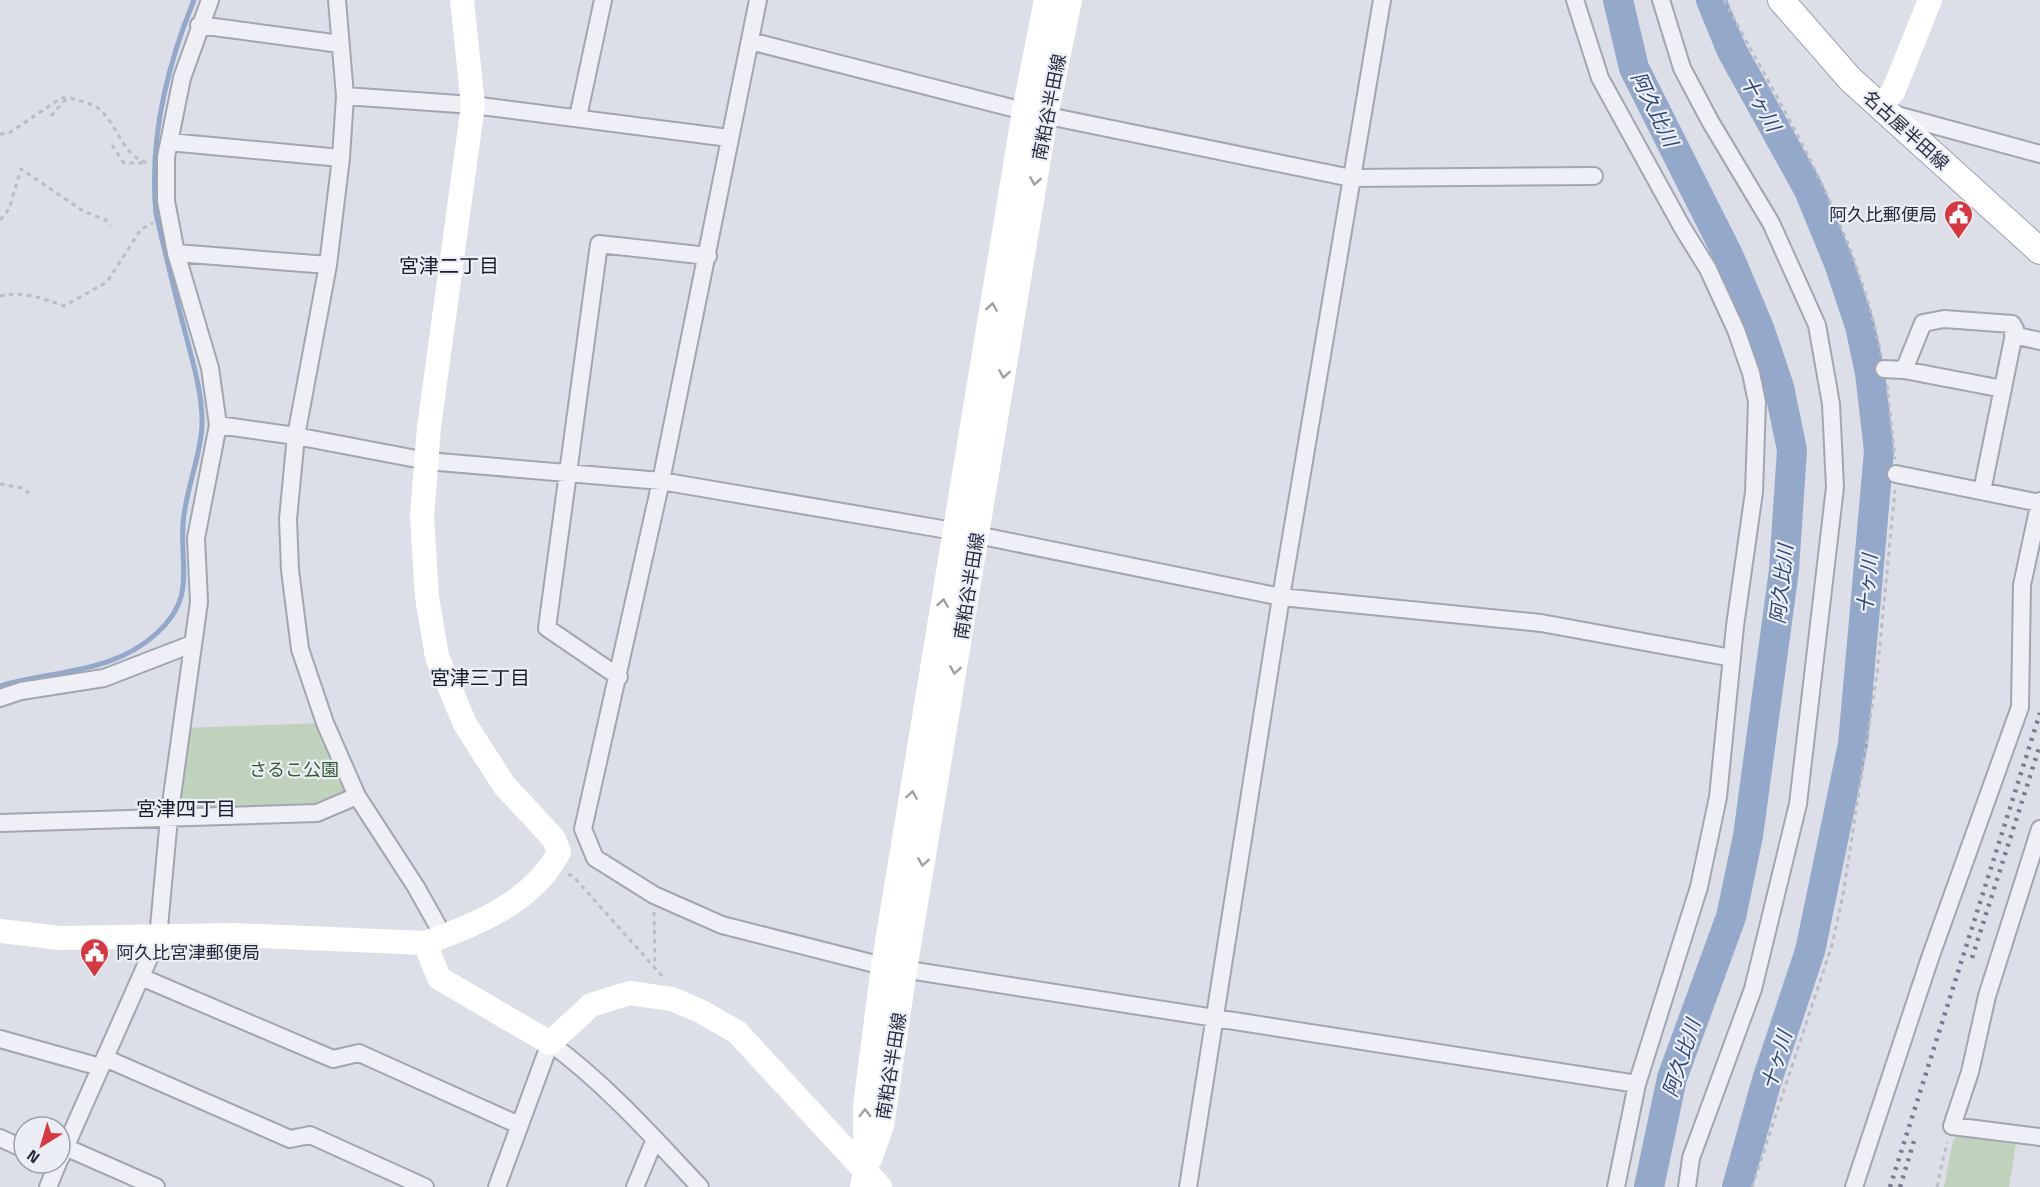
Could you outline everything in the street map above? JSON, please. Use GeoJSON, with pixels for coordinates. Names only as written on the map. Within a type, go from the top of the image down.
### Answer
{"type":"FeatureCollection","features":[{"type":"Feature","properties":{"kind":"main road","name":"名古屋半田線"},"geometry":{"type":"LineString","coordinates":[[1781,0],[1850,79],[2040,250]]}},
{"type":"Feature","properties":{"kind":"street"},"geometry":{"type":"LineString","coordinates":[[72,1131],[158,938],[169,818],[199,602],[196,538],[218,425],[210,368],[176,253],[166,201],[166,157],[182,78],[210,0]]}},
{"type":"Feature","properties":{"kind":"street"},"geometry":{"type":"LineString","coordinates":[[337,0],[345,96],[341,158],[328,265],[296,436],[288,519],[290,570],[300,649],[325,723],[357,796],[416,887],[435,940],[439,978],[549,1043],[568,1057],[655,1139],[700,1187]]}},
{"type":"Feature","properties":{"kind":"street"},"geometry":{"type":"LineString","coordinates":[[0,931],[60,938],[234,935],[435,940],[464,930],[517,900],[550,871],[559,852],[554,839],[504,785],[465,724],[437,657],[427,597],[422,516],[427,461],[473,105],[462,0]]}},
{"type":"Feature","properties":{"kind":"street"},"geometry":{"type":"LineString","coordinates":[[578,117],[603,0]]}},
{"type":"Feature","properties":{"kind":"street"},"geometry":{"type":"LineString","coordinates":[[758,0],[661,481],[619,677],[583,829],[595,858],[654,895],[722,925],[894,968],[1637,1084]]}},
{"type":"Feature","properties":{"kind":"street","name":"南粕谷半田線"},"geometry":{"type":"LineString","coordinates":[[869,1182],[882,1126],[894,968],[1035,113],[1046,0]]}},
{"type":"Feature","properties":{"kind":"street","name":"南粕谷半田線"},"geometry":{"type":"LineString","coordinates":[[1035,113],[1070,0]]}},
{"type":"Feature","properties":{"kind":"street"},"geometry":{"type":"LineString","coordinates":[[1188,1187],[1281,597],[1382,0]]}},
{"type":"Feature","properties":{"kind":"street"},"geometry":{"type":"LineString","coordinates":[[1575,0],[1600,78],[1682,227],[1708,269],[1737,330],[1751,372],[1757,402],[1754,492],[1732,658],[1718,797],[1699,887],[1637,1084],[1616,1187]]}},
{"type":"Feature","properties":{"kind":"street"},"geometry":{"type":"LineString","coordinates":[[1661,0],[1683,69],[1710,122],[1771,223],[1816,325],[1831,404],[1835,487],[1798,804],[1753,988],[1691,1158],[1687,1187]]}},
{"type":"Feature","properties":{"kind":"street"},"geometry":{"type":"LineString","coordinates":[[1930,0],[1893,92],[1883,109],[2040,154]]}},
{"type":"Feature","properties":{"kind":"street"},"geometry":{"type":"LineString","coordinates":[[199,26],[340,44]]}},
{"type":"Feature","properties":{"kind":"street"},"geometry":{"type":"LineString","coordinates":[[750,41],[1035,113],[1352,178],[1594,176]]}},
{"type":"Feature","properties":{"kind":"street"},"geometry":{"type":"LineString","coordinates":[[345,96],[473,105],[729,138]]}},
{"type":"Feature","properties":{"kind":"street"},"geometry":{"type":"LineString","coordinates":[[169,141],[341,158]]}},
{"type":"Feature","properties":{"kind":"street"},"geometry":{"type":"LineString","coordinates":[[619,677],[547,628],[599,244],[708,256]]}},
{"type":"Feature","properties":{"kind":"street"},"geometry":{"type":"LineString","coordinates":[[176,253],[328,265]]}},
{"type":"Feature","properties":{"kind":"street"},"geometry":{"type":"LineString","coordinates":[[1904,370],[1923,322],[1944,319],[2012,324],[2013,335],[1982,491]]}},
{"type":"Feature","properties":{"kind":"street"},"geometry":{"type":"LineString","coordinates":[[2013,335],[2040,341]]}},
{"type":"Feature","properties":{"kind":"street"},"geometry":{"type":"LineString","coordinates":[[1884,369],[1904,370],[2003,389]]}},
{"type":"Feature","properties":{"kind":"street"},"geometry":{"type":"LineString","coordinates":[[218,425],[296,436],[427,461],[661,481],[966,534],[1281,597],[1541,623],[1732,658]]}},
{"type":"Feature","properties":{"kind":"street"},"geometry":{"type":"LineString","coordinates":[[1854,1187],[1930,958],[2020,706],[2022,585],[2040,502],[1896,474]]}},
{"type":"Feature","properties":{"kind":"street"},"geometry":{"type":"LineString","coordinates":[[0,698],[21,691],[104,678],[192,644]]}},
{"type":"Feature","properties":{"kind":"street"},"geometry":{"type":"LineString","coordinates":[[0,823],[317,813],[357,796]]}},
{"type":"Feature","properties":{"kind":"street"},"geometry":{"type":"LineString","coordinates":[[2040,829],[1987,996],[1970,1072],[1952,1126],[2040,1137]]}},
{"type":"Feature","properties":{"kind":"street"},"geometry":{"type":"LineString","coordinates":[[141,977],[333,1059],[359,1053],[519,1125]]}},
{"type":"Feature","properties":{"kind":"street"},"geometry":{"type":"LineString","coordinates":[[496,1187],[549,1043],[591,1005],[630,993],[672,999],[702,1012],[737,1032],[869,1182]]}},
{"type":"Feature","properties":{"kind":"street"},"geometry":{"type":"LineString","coordinates":[[0,1039],[103,1063],[290,1139],[310,1135],[425,1187]]}},
{"type":"Feature","properties":{"kind":"street"},"geometry":{"type":"LineString","coordinates":[[635,1187],[655,1139]]}},
{"type":"Feature","properties":{"kind":"street"},"geometry":{"type":"LineString","coordinates":[[72,1163],[156,1187]]}},
{"type":"Feature","properties":{"kind":"path"},"geometry":{"type":"LineString","coordinates":[[0,134],[9,133],[62,98],[71,98],[97,108],[132,153],[143,162]]}},
{"type":"Feature","properties":{"kind":"path"},"geometry":{"type":"LineString","coordinates":[[51,116],[63,102],[71,98]]}},
{"type":"Feature","properties":{"kind":"path"},"geometry":{"type":"LineString","coordinates":[[112,145],[124,163],[149,163]]}},
{"type":"Feature","properties":{"kind":"path"},"geometry":{"type":"LineString","coordinates":[[0,220],[9,208],[21,168],[83,211],[106,220],[110,226]]}},
{"type":"Feature","properties":{"kind":"path"},"geometry":{"type":"LineString","coordinates":[[0,296],[15,293],[39,297],[64,306],[107,282],[141,229],[152,224]]}},
{"type":"Feature","properties":{"kind":"path"},"geometry":{"type":"LineString","coordinates":[[0,484],[22,488],[32,495]]}},
{"type":"Feature","properties":{"kind":"path"},"geometry":{"type":"LineString","coordinates":[[550,871],[572,875],[672,986],[672,999]]}},
{"type":"Feature","properties":{"kind":"path"},"geometry":{"type":"LineString","coordinates":[[654,895],[655,967]]}},
{"type":"Feature","properties":{"kind":"path"},"geometry":{"type":"LineString","coordinates":[[1937,1187],[1952,1126]]}},
{"type":"Feature","properties":{"kind":"green space","name":"さるこ公園"},"geometry":{"type":"Polygon","coordinates":[[[325,723],[357,796],[317,813],[169,818],[181,728],[325,723]]]}},
{"type":"Feature","properties":{"kind":"green space"},"geometry":{"type":"Polygon","coordinates":[[[1958,1135],[2016,1144],[2009,1187],[1944,1187],[1953,1140],[1958,1135]]]}},
{"type":"Feature","properties":{"kind":"waterway"},"geometry":{"type":"LineString","coordinates":[[0,686],[82,669],[121,656],[140,646],[157,633],[169,620],[182,595],[184,512],[201,439],[202,414],[196,377],[156,214],[154,187],[162,105],[175,52],[194,0]]}},
{"type":"Feature","properties":{"kind":"waterway","name":"阿久比川"},"geometry":{"type":"LineString","coordinates":[[1618,0],[1634,68],[1729,257],[1759,328],[1779,387],[1792,450],[1784,570],[1748,836],[1731,917],[1672,1078],[1649,1187]]}},
{"type":"Feature","properties":{"kind":"waterway","name":"十ヶ川"},"geometry":{"type":"LineString","coordinates":[[1711,0],[1732,51],[1809,190],[1839,263],[1860,326],[1870,373],[1879,451],[1853,744],[1810,951],[1767,1080],[1737,1187]]}},
{"type":"Feature","properties":{"kind":"railway"},"geometry":{"type":"LineString","coordinates":[[1890,1187],[2040,713]]}},
{"type":"Feature","properties":{"kind":"railway"},"geometry":{"type":"LineString","coordinates":[[1972,958],[2040,745]]}},
{"type":"Feature","properties":{"kind":"railway"},"geometry":{"type":"LineString","coordinates":[[1900,1187],[1914,1141]]}},
{"type":"Feature","properties":{"kind":"place","name":"阿久比郵便局"},"geometry":{"type":"Point","coordinates":[1958,240]}},
{"type":"Feature","properties":{"kind":"place","name":"阿久比宮津郵便局"},"geometry":{"type":"Point","coordinates":[95,978]}},
{"type":"Feature","properties":{"kind":"district","name":"宮津二丁目"},"geometry":{"type":"Point","coordinates":[449,265]}},
{"type":"Feature","properties":{"kind":"district","name":"宮津三丁目"},"geometry":{"type":"Point","coordinates":[480,677]}},
{"type":"Feature","properties":{"kind":"district","name":"宮津四丁目"},"geometry":{"type":"Point","coordinates":[186,808]}}]}
